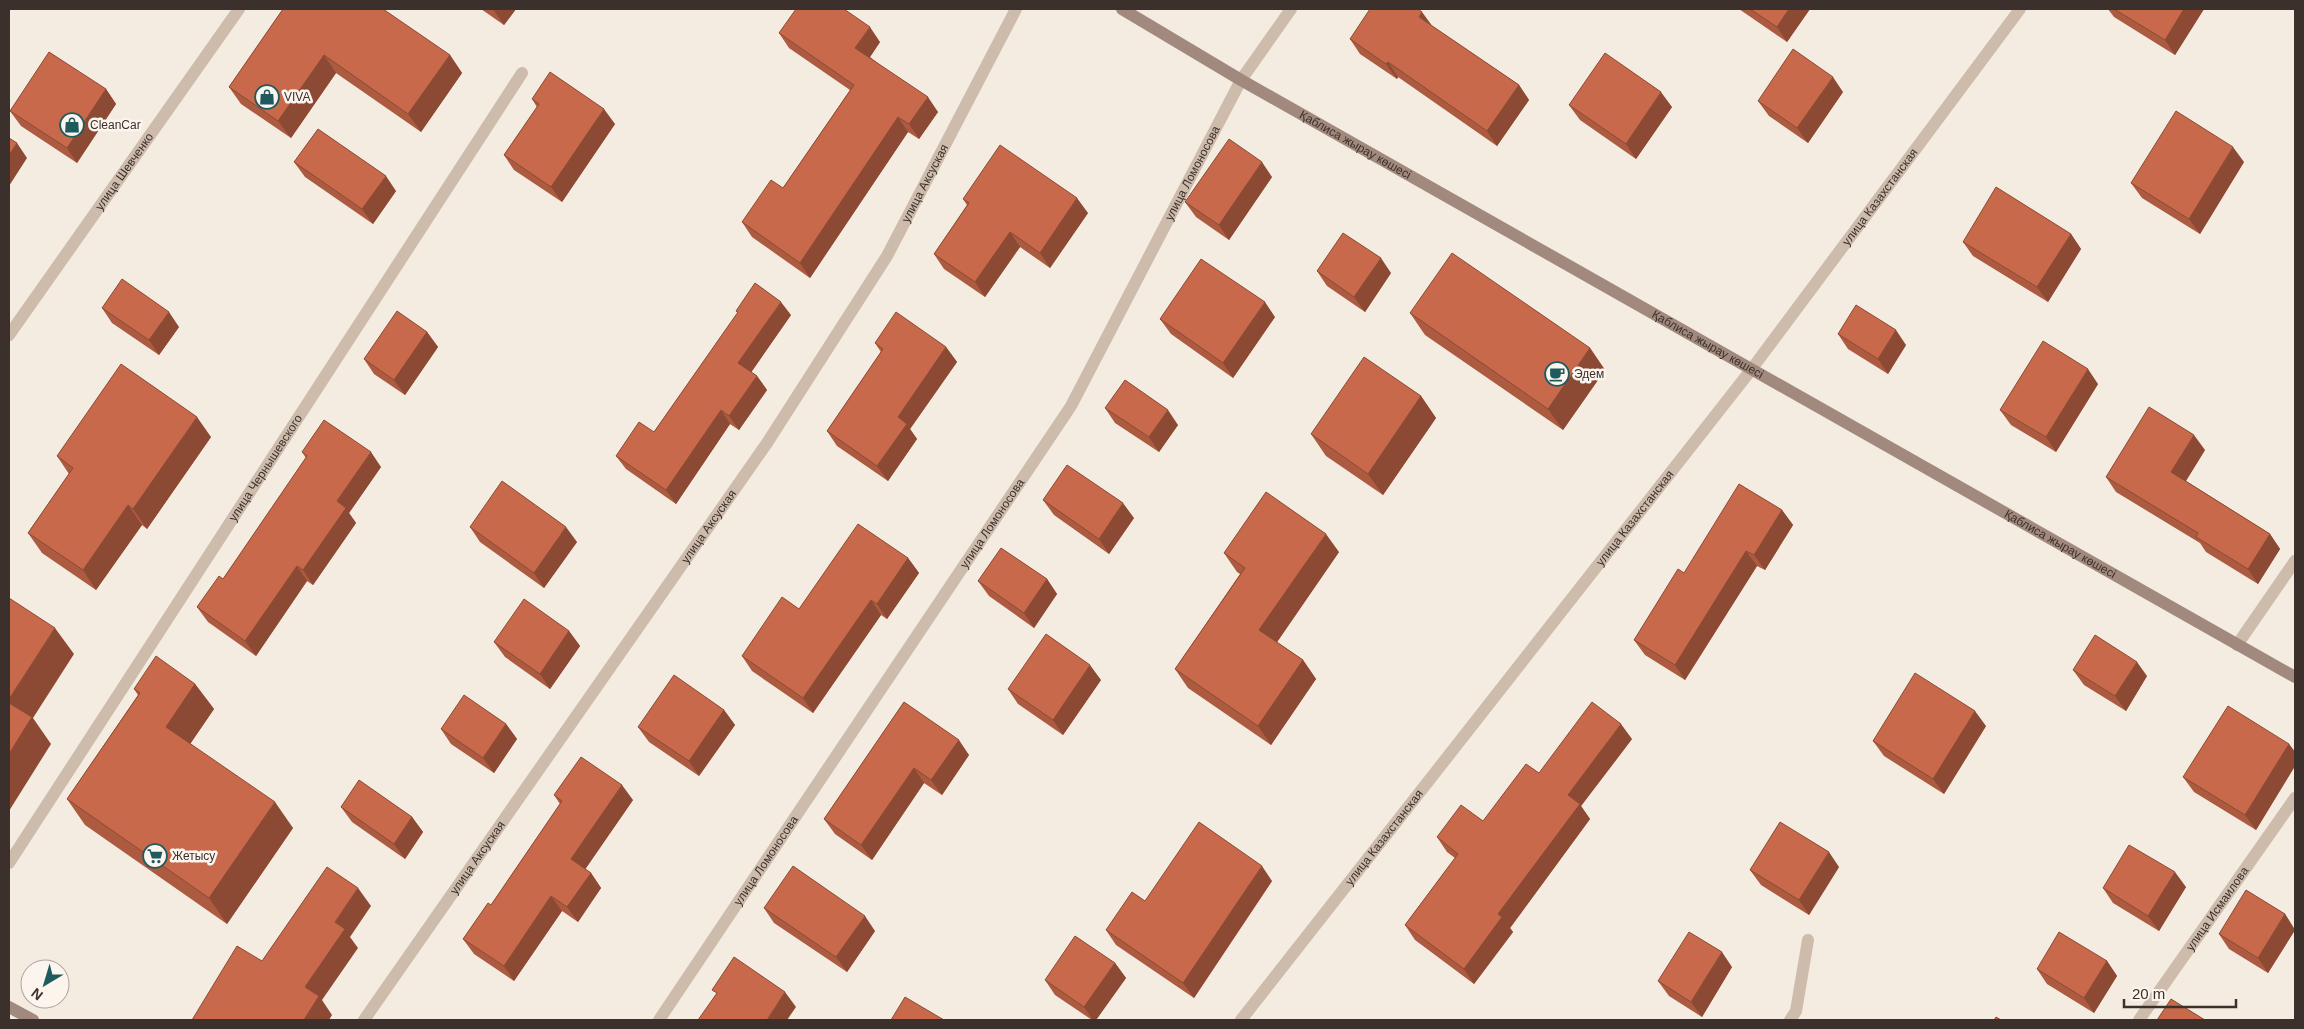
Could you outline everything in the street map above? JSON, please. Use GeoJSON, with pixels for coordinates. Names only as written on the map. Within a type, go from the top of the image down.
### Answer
{"type":"FeatureCollection","features":[{"type":"Feature","properties":{"kind":"street","name":"улица Шевченко"},"geometry":{"type":"LineString","coordinates":[[9,335],[240,9]]}},
{"type":"Feature","properties":{"kind":"street","name":"улица Аксуская"},"geometry":{"type":"LineString","coordinates":[[364,1020],[772,435],[886,256],[1016,9]]}},
{"type":"Feature","properties":{"kind":"street","name":"Қаблиса жырау көшесі"},"geometry":{"type":"LineString","coordinates":[[1122,9],[1241,80],[2295,677]]}},
{"type":"Feature","properties":{"kind":"street","name":"улица Ломоносова"},"geometry":{"type":"LineString","coordinates":[[659,1020],[1071,406],[1241,80],[1291,9]]}},
{"type":"Feature","properties":{"kind":"street","name":"улица Казахстанская"},"geometry":{"type":"LineString","coordinates":[[1241,1020],[1751,370],[2020,9]]}},
{"type":"Feature","properties":{"kind":"street","name":"улица Чернышевского"},"geometry":{"type":"LineString","coordinates":[[9,863],[522,73]]}},
{"type":"Feature","properties":{"kind":"street"},"geometry":{"type":"LineString","coordinates":[[2238,644],[2295,561]]}},
{"type":"Feature","properties":{"kind":"street","name":"улица Исмаилова"},"geometry":{"type":"LineString","coordinates":[[2139,1020],[2295,798]]}},
{"type":"Feature","properties":{"kind":"street"},"geometry":{"type":"LineString","coordinates":[[1790,1020],[1796,1011],[1808,940]]}},
{"type":"Feature","properties":{"kind":"street"},"geometry":{"type":"LineString","coordinates":[[9,1007],[33,1020]]}},
{"type":"Feature","properties":{"kind":"building"},"geometry":{"type":"Polygon","coordinates":[[[283,9],[383,9],[450,55],[408,114],[324,55],[278,121],[229,87],[283,9]]]}},
{"type":"Feature","properties":{"kind":"building"},"geometry":{"type":"Polygon","coordinates":[[[796,9],[844,9],[870,27],[855,48],[928,97],[909,124],[898,117],[800,263],[742,222],[771,180],[783,188],[854,85],[779,33],[796,9]]]}},
{"type":"Feature","properties":{"kind":"building"},"geometry":{"type":"Polygon","coordinates":[[[1370,9],[1418,9],[1422,12],[1419,17],[1519,85],[1487,131],[1388,62],[1386,64],[1350,39],[1370,9]]]}},
{"type":"Feature","properties":{"kind":"building"},"geometry":{"type":"Polygon","coordinates":[[[1750,9],[1789,9],[1777,27],[1750,9]]]}},
{"type":"Feature","properties":{"kind":"building"},"geometry":{"type":"Polygon","coordinates":[[[2114,9],[2184,9],[2165,40],[2114,9]]]}},
{"type":"Feature","properties":{"kind":"building"},"geometry":{"type":"Polygon","coordinates":[[[1793,49],[1833,77],[1797,128],[1758,101],[1793,49]]]}},
{"type":"Feature","properties":{"kind":"building"},"geometry":{"type":"Polygon","coordinates":[[[49,52],[106,89],[67,148],[10,111],[49,52]]]}},
{"type":"Feature","properties":{"kind":"building"},"geometry":{"type":"Polygon","coordinates":[[[1605,53],[1661,92],[1626,144],[1569,105],[1605,53]]]}},
{"type":"Feature","properties":{"kind":"building"},"geometry":{"type":"Polygon","coordinates":[[[550,72],[604,109],[551,187],[504,155],[539,104],[532,99],[550,72]]]}},
{"type":"Feature","properties":{"kind":"building"},"geometry":{"type":"Polygon","coordinates":[[[2176,111],[2233,147],[2189,219],[2131,183],[2176,111]]]}},
{"type":"Feature","properties":{"kind":"building"},"geometry":{"type":"Polygon","coordinates":[[[318,129],[386,176],[362,209],[294,162],[318,129]]]}},
{"type":"Feature","properties":{"kind":"building"},"geometry":{"type":"Polygon","coordinates":[[[9,138],[17,143],[9,155],[9,138]]]}},
{"type":"Feature","properties":{"kind":"building"},"geometry":{"type":"Polygon","coordinates":[[[1229,139],[1262,162],[1219,225],[1185,202],[1229,139]]]}},
{"type":"Feature","properties":{"kind":"building"},"geometry":{"type":"Polygon","coordinates":[[[1000,145],[1077,198],[1040,253],[1010,232],[975,282],[934,254],[969,203],[963,199],[1000,145]]]}},
{"type":"Feature","properties":{"kind":"building"},"geometry":{"type":"Polygon","coordinates":[[[1996,187],[2071,234],[2037,287],[1963,242],[1996,187]]]}},
{"type":"Feature","properties":{"kind":"building"},"geometry":{"type":"Polygon","coordinates":[[[1343,233],[1381,258],[1354,297],[1317,271],[1343,233]]]}},
{"type":"Feature","properties":{"kind":"building"},"geometry":{"type":"Polygon","coordinates":[[[1452,253],[1590,348],[1548,409],[1410,313],[1452,253]]]}},
{"type":"Feature","properties":{"kind":"building"},"geometry":{"type":"Polygon","coordinates":[[[1201,259],[1265,302],[1223,363],[1160,319],[1201,259]]]}},
{"type":"Feature","properties":{"kind":"building"},"geometry":{"type":"Polygon","coordinates":[[[122,279],[169,312],[149,340],[102,308],[122,279]]]}},
{"type":"Feature","properties":{"kind":"building"},"geometry":{"type":"Polygon","coordinates":[[[755,283],[781,302],[738,363],[757,376],[729,416],[721,410],[666,490],[616,456],[639,422],[654,432],[738,312],[736,311],[755,283]]]}},
{"type":"Feature","properties":{"kind":"building"},"geometry":{"type":"Polygon","coordinates":[[[1856,305],[1896,330],[1878,359],[1838,334],[1856,305]]]}},
{"type":"Feature","properties":{"kind":"building"},"geometry":{"type":"Polygon","coordinates":[[[397,311],[427,332],[394,380],[364,359],[397,311]]]}},
{"type":"Feature","properties":{"kind":"building"},"geometry":{"type":"Polygon","coordinates":[[[896,312],[946,347],[898,417],[907,424],[877,466],[827,431],[883,349],[875,343],[896,312]]]}},
{"type":"Feature","properties":{"kind":"building"},"geometry":{"type":"Polygon","coordinates":[[[2043,341],[2088,369],[2046,437],[2000,410],[2043,341]]]}},
{"type":"Feature","properties":{"kind":"building"},"geometry":{"type":"Polygon","coordinates":[[[1364,357],[1421,396],[1368,474],[1311,434],[1364,357]]]}},
{"type":"Feature","properties":{"kind":"building"},"geometry":{"type":"Polygon","coordinates":[[[121,364],[197,417],[133,509],[128,505],[83,570],[28,533],[73,468],[57,456],[121,364]]]}},
{"type":"Feature","properties":{"kind":"building"},"geometry":{"type":"Polygon","coordinates":[[[1125,380],[1168,410],[1149,437],[1105,408],[1125,380]]]}},
{"type":"Feature","properties":{"kind":"building"},"geometry":{"type":"Polygon","coordinates":[[[2149,407],[2194,435],[2171,472],[2270,534],[2248,569],[2196,537],[2198,533],[2106,477],[2149,407]]]}},
{"type":"Feature","properties":{"kind":"building"},"geometry":{"type":"Polygon","coordinates":[[[324,420],[371,452],[337,501],[346,508],[303,570],[297,566],[245,641],[197,607],[219,576],[223,579],[307,456],[302,452],[324,420]]]}},
{"type":"Feature","properties":{"kind":"building"},"geometry":{"type":"Polygon","coordinates":[[[1067,465],[1123,503],[1099,539],[1043,500],[1067,465]]]}},
{"type":"Feature","properties":{"kind":"building"},"geometry":{"type":"Polygon","coordinates":[[[502,481],[566,527],[534,573],[470,527],[502,481]]]}},
{"type":"Feature","properties":{"kind":"building"},"geometry":{"type":"Polygon","coordinates":[[[1739,484],[1782,510],[1754,555],[1746,551],[1675,665],[1634,640],[1678,569],[1684,573],[1739,484]]]}},
{"type":"Feature","properties":{"kind":"building"},"geometry":{"type":"Polygon","coordinates":[[[1266,492],[1326,534],[1259,630],[1303,660],[1258,726],[1175,669],[1245,568],[1224,553],[1266,492]]]}},
{"type":"Feature","properties":{"kind":"building"},"geometry":{"type":"Polygon","coordinates":[[[858,524],[908,558],[877,604],[871,600],[803,698],[742,656],[782,597],[799,609],[858,524]]]}},
{"type":"Feature","properties":{"kind":"building"},"geometry":{"type":"Polygon","coordinates":[[[1001,548],[1047,579],[1024,613],[978,581],[1001,548]]]}},
{"type":"Feature","properties":{"kind":"building"},"geometry":{"type":"Polygon","coordinates":[[[9,598],[55,628],[9,699],[9,598]]]}},
{"type":"Feature","properties":{"kind":"building"},"geometry":{"type":"Polygon","coordinates":[[[524,599],[569,631],[540,674],[494,642],[524,599]]]}},
{"type":"Feature","properties":{"kind":"building"},"geometry":{"type":"Polygon","coordinates":[[[1046,634],[1090,665],[1053,720],[1008,689],[1046,634]]]}},
{"type":"Feature","properties":{"kind":"building"},"geometry":{"type":"Polygon","coordinates":[[[2095,635],[2137,662],[2115,696],[2073,670],[2095,635]]]}},
{"type":"Feature","properties":{"kind":"building"},"geometry":{"type":"Polygon","coordinates":[[[156,656],[195,684],[166,727],[275,802],[209,898],[67,799],[140,693],[134,689],[156,656]]]}},
{"type":"Feature","properties":{"kind":"building"},"geometry":{"type":"Polygon","coordinates":[[[1915,673],[1975,711],[1933,779],[1873,741],[1915,673]]]}},
{"type":"Feature","properties":{"kind":"building"},"geometry":{"type":"Polygon","coordinates":[[[674,675],[724,710],[689,761],[638,727],[674,675]]]}},
{"type":"Feature","properties":{"kind":"building"},"geometry":{"type":"Polygon","coordinates":[[[464,695],[506,724],[483,758],[441,729],[464,695]]]}},
{"type":"Feature","properties":{"kind":"building"},"geometry":{"type":"Polygon","coordinates":[[[904,702],[959,740],[931,780],[914,768],[861,845],[824,819],[904,702]]]}},
{"type":"Feature","properties":{"kind":"building"},"geometry":{"type":"Polygon","coordinates":[[[1592,702],[1621,724],[1568,795],[1580,804],[1498,914],[1502,917],[1464,969],[1405,925],[1458,854],[1437,837],[1461,805],[1483,821],[1526,764],[1539,773],[1592,702]]]}},
{"type":"Feature","properties":{"kind":"building"},"geometry":{"type":"Polygon","coordinates":[[[9,703],[32,717],[9,754],[9,703]]]}},
{"type":"Feature","properties":{"kind":"building"},"geometry":{"type":"Polygon","coordinates":[[[2228,706],[2289,744],[2245,815],[2183,777],[2228,706]]]}},
{"type":"Feature","properties":{"kind":"building"},"geometry":{"type":"Polygon","coordinates":[[[581,757],[622,785],[571,859],[591,873],[567,907],[551,896],[504,966],[463,939],[488,903],[491,905],[562,801],[554,795],[581,757]]]}},
{"type":"Feature","properties":{"kind":"building"},"geometry":{"type":"Polygon","coordinates":[[[359,780],[412,817],[394,844],[341,807],[359,780]]]}},
{"type":"Feature","properties":{"kind":"building"},"geometry":{"type":"Polygon","coordinates":[[[1199,822],[1262,866],[1183,983],[1106,930],[1132,892],[1145,901],[1199,822]]]}},
{"type":"Feature","properties":{"kind":"building"},"geometry":{"type":"Polygon","coordinates":[[[1780,822],[1829,852],[1799,900],[1750,870],[1780,822]]]}},
{"type":"Feature","properties":{"kind":"building"},"geometry":{"type":"Polygon","coordinates":[[[2129,845],[2175,872],[2148,916],[2103,888],[2129,845]]]}},
{"type":"Feature","properties":{"kind":"building"},"geometry":{"type":"Polygon","coordinates":[[[793,866],[865,916],[836,957],[764,908],[793,866]]]}},
{"type":"Feature","properties":{"kind":"building"},"geometry":{"type":"Polygon","coordinates":[[[327,867],[358,888],[335,922],[345,929],[305,987],[319,996],[304,1020],[192,1020],[237,946],[262,961],[327,867]]]}},
{"type":"Feature","properties":{"kind":"building"},"geometry":{"type":"Polygon","coordinates":[[[2246,890],[2285,914],[2258,958],[2219,934],[2246,890]]]}},
{"type":"Feature","properties":{"kind":"building"},"geometry":{"type":"Polygon","coordinates":[[[1689,932],[1722,952],[1691,1002],[1658,981],[1689,932]]]}},
{"type":"Feature","properties":{"kind":"building"},"geometry":{"type":"Polygon","coordinates":[[[2059,932],[2107,961],[2084,998],[2037,969],[2059,932]]]}},
{"type":"Feature","properties":{"kind":"building"},"geometry":{"type":"Polygon","coordinates":[[[1075,936],[1115,963],[1084,1007],[1045,980],[1075,936]]]}},
{"type":"Feature","properties":{"kind":"building"},"geometry":{"type":"Polygon","coordinates":[[[734,957],[785,992],[767,1020],[698,1020],[717,993],[712,990],[734,957]]]}},
{"type":"Feature","properties":{"kind":"building"},"geometry":{"type":"Polygon","coordinates":[[[905,997],[944,1020],[891,1020],[905,997]]]}},
{"type":"Feature","properties":{"kind":"building"},"geometry":{"type":"Polygon","coordinates":[[[2171,999],[2205,1020],[2157,1020],[2171,999]]]}},
{"type":"Feature","properties":{"kind":"place","name":"VIVA"},"geometry":{"type":"Point","coordinates":[267,97]}},
{"type":"Feature","properties":{"kind":"place","name":"CleanCar"},"geometry":{"type":"Point","coordinates":[72,125]}},
{"type":"Feature","properties":{"kind":"place","name":"Эдем"},"geometry":{"type":"Point","coordinates":[1557,374]}},
{"type":"Feature","properties":{"kind":"place","name":"Жетысу"},"geometry":{"type":"Point","coordinates":[155,856]}}]}
